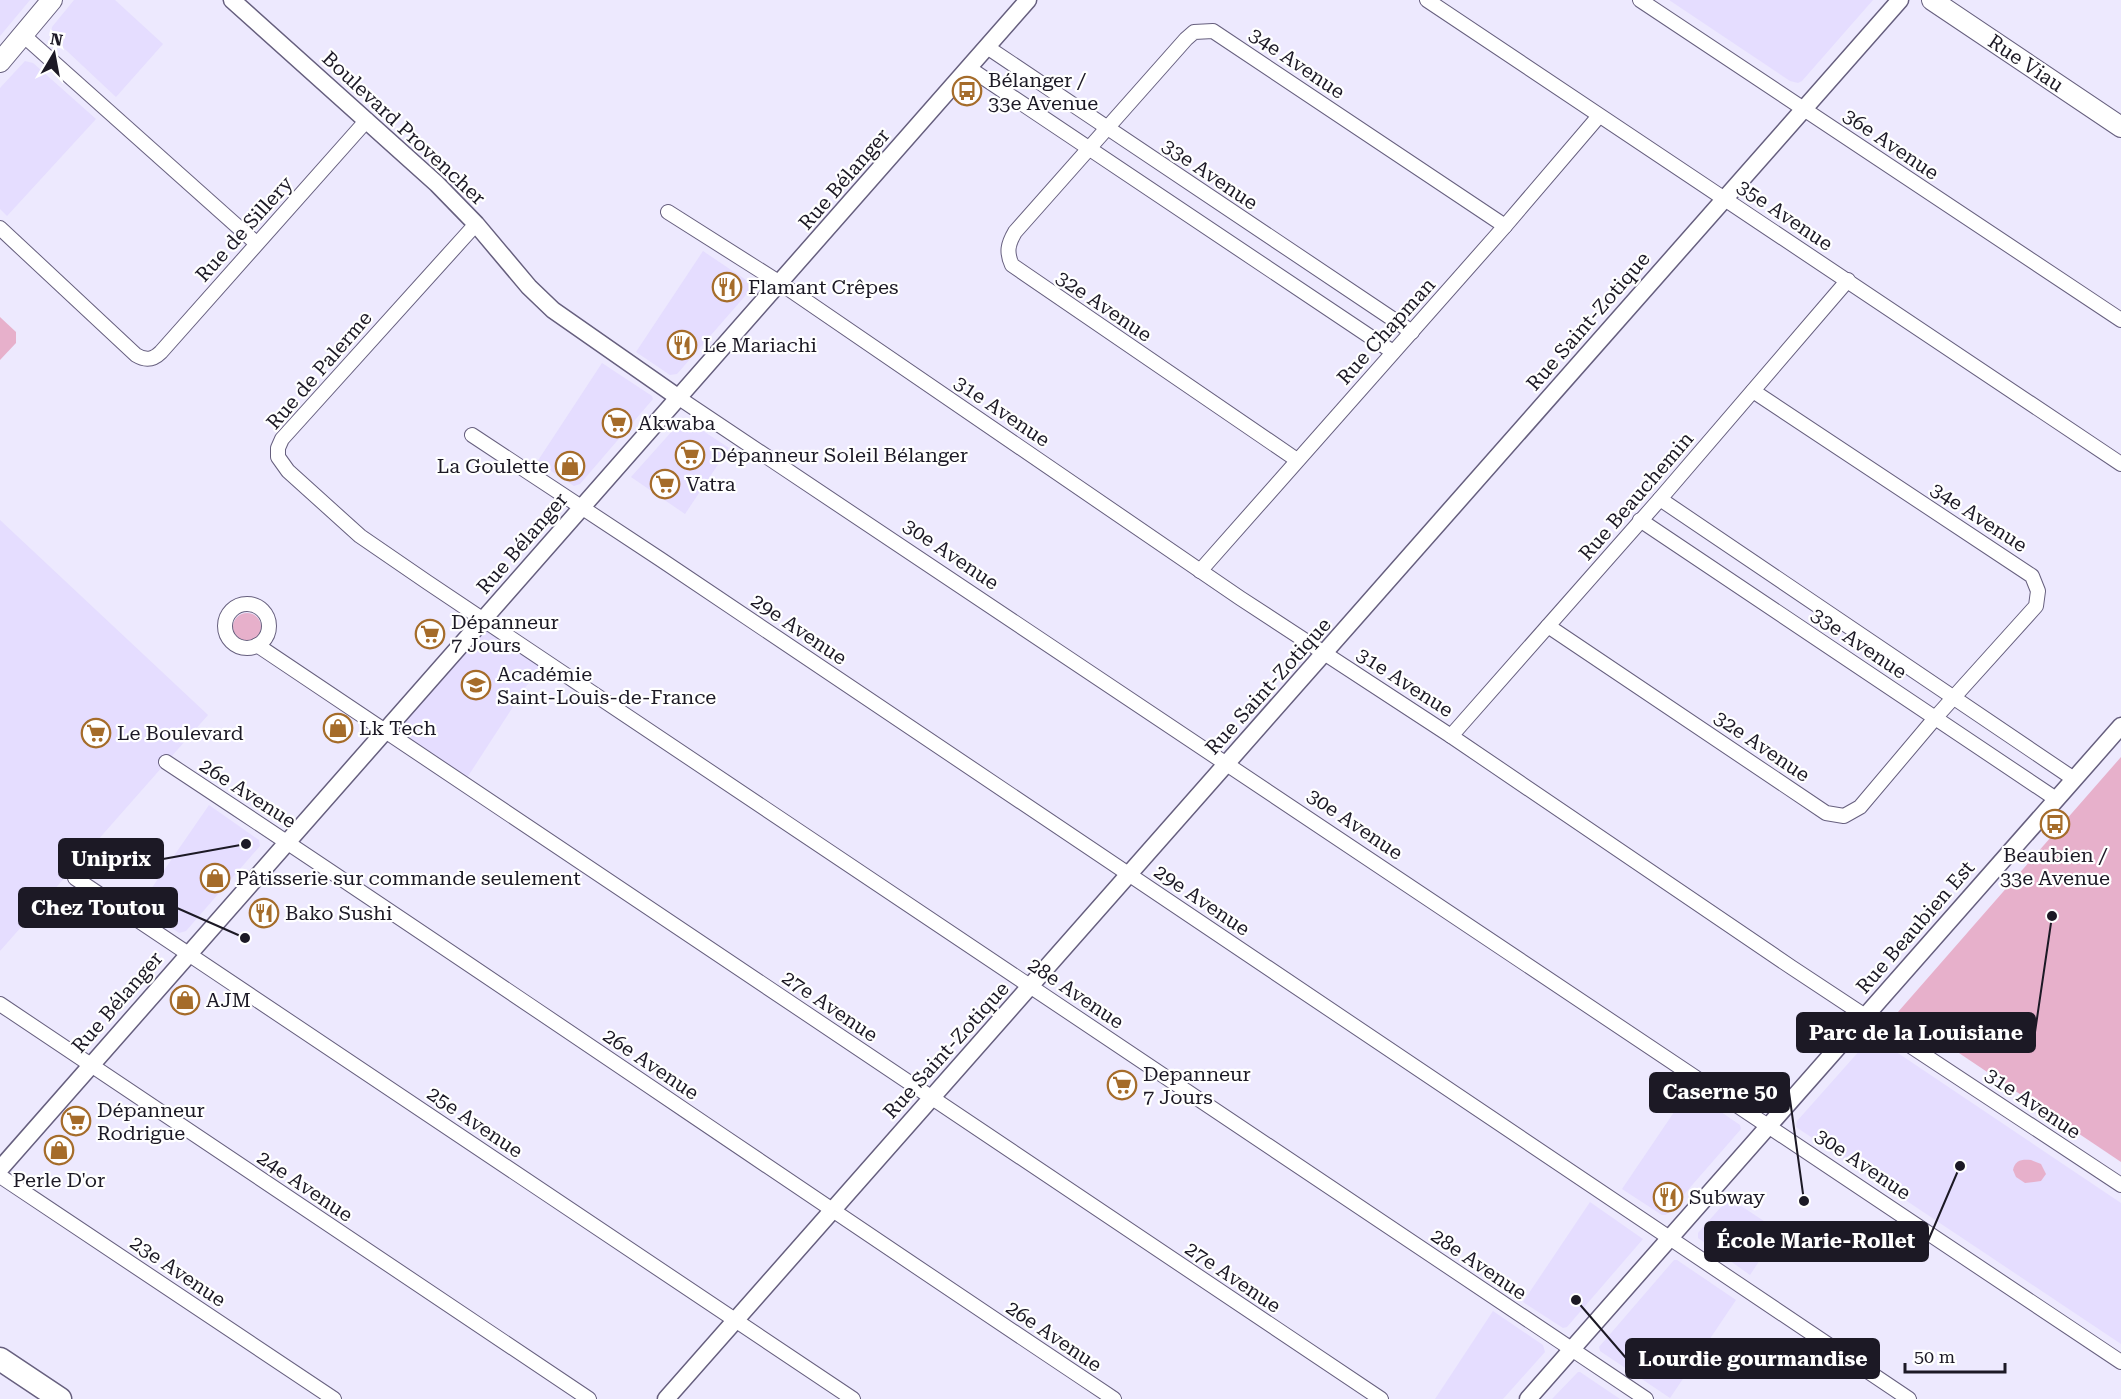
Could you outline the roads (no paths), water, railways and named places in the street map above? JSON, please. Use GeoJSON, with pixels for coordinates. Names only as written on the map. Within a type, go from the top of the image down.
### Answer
{"type":"FeatureCollection","features":[{"type":"Feature","properties":{"kind":"main road"},"geometry":{"type":"LineString","coordinates":[[0,62],[52,0]]}},
{"type":"Feature","properties":{"kind":"main road","name":"Rue Viau"},"geometry":{"type":"LineString","coordinates":[[1932,0],[2121,127]]}},
{"type":"Feature","properties":{"kind":"main road"},"geometry":{"type":"LineString","coordinates":[[0,1359],[60,1399]]}},
{"type":"Feature","properties":{"kind":"street","name":"Boulevard Provencher"},"geometry":{"type":"LineString","coordinates":[[232,0],[437,184],[476,224],[529,287],[566,320]]}},
{"type":"Feature","properties":{"kind":"street","name":"Rue Bélanger"},"geometry":{"type":"LineString","coordinates":[[0,1168],[1028,0]]}},
{"type":"Feature","properties":{"kind":"street","name":"35e Avenue"},"geometry":{"type":"LineString","coordinates":[[1426,0],[2121,464]]}},
{"type":"Feature","properties":{"kind":"street","name":"36e Avenue"},"geometry":{"type":"LineString","coordinates":[[1640,0],[2121,320]]}},
{"type":"Feature","properties":{"kind":"street","name":"Rue Saint-Zotique"},"geometry":{"type":"LineString","coordinates":[[666,1399],[1900,0]]}},
{"type":"Feature","properties":{"kind":"street","name":"34e Avenue"},"geometry":{"type":"LineString","coordinates":[[1088,148],[1186,39],[1194,32],[1213,31],[1505,226]]}},
{"type":"Feature","properties":{"kind":"street"},"geometry":{"type":"LineString","coordinates":[[23,35],[256,243]]}},
{"type":"Feature","properties":{"kind":"street","name":"33e Avenue"},"geometry":{"type":"LineString","coordinates":[[987,47],[1412,332]]}},
{"type":"Feature","properties":{"kind":"street"},"geometry":{"type":"LineString","coordinates":[[969,68],[1393,352]]}},
{"type":"Feature","properties":{"kind":"street","name":"Rue Chapman"},"geometry":{"type":"LineString","coordinates":[[1200,571],[1505,226],[1599,116]]}},
{"type":"Feature","properties":{"kind":"street","name":"Rue de Sillery"},"geometry":{"type":"LineString","coordinates":[[0,228],[136,355],[148,359],[161,352],[367,120]]}},
{"type":"Feature","properties":{"kind":"street","name":"32e Avenue"},"geometry":{"type":"LineString","coordinates":[[1088,148],[1015,231],[1009,242],[1007,254],[1012,266],[1297,460]]}},
{"type":"Feature","properties":{"kind":"street","name":"31e Avenue"},"geometry":{"type":"LineString","coordinates":[[668,212],[780,283],[1200,571],[1451,736],[2121,1185]]}},
{"type":"Feature","properties":{"kind":"street","name":"Rue de Palerme"},"geometry":{"type":"LineString","coordinates":[[476,224],[285,435],[278,453],[288,471],[360,536],[483,620]]}},
{"type":"Feature","properties":{"kind":"street","name":"Rue Beauchemin"},"geometry":{"type":"LineString","coordinates":[[1451,736],[1660,499],[1848,280]]}},
{"type":"Feature","properties":{"kind":"street","name":"30e Avenue"},"geometry":{"type":"LineString","coordinates":[[566,320],[679,398],[2121,1362]]}},
{"type":"Feature","properties":{"kind":"street","name":"34e Avenue"},"geometry":{"type":"LineString","coordinates":[[1753,391],[2032,576],[2038,591],[2036,606],[1936,717]]}},
{"type":"Feature","properties":{"kind":"street","name":"29e Avenue"},"geometry":{"type":"LineString","coordinates":[[472,435],[1909,1399]]}},
{"type":"Feature","properties":{"kind":"street","name":"33e Avenue"},"geometry":{"type":"LineString","coordinates":[[1660,499],[1956,697],[2074,779]]}},
{"type":"Feature","properties":{"kind":"street","name":"33e Avenue"},"geometry":{"type":"LineString","coordinates":[[1640,520],[2056,799]]}},
{"type":"Feature","properties":{"kind":"street","name":"28e Avenue"},"geometry":{"type":"LineString","coordinates":[[483,620],[1646,1399]]}},
{"type":"Feature","properties":{"kind":"street","name":"32e Avenue"},"geometry":{"type":"LineString","coordinates":[[1548,626],[1826,813],[1844,816],[1860,807],[1936,717]]}},
{"type":"Feature","properties":{"kind":"street","name":"27e Avenue"},"geometry":{"type":"LineString","coordinates":[[257,645],[1381,1399]]}},
{"type":"Feature","properties":{"kind":"street","name":"Rue Beaubien Est"},"geometry":{"type":"LineString","coordinates":[[1528,1399],[2121,726]]}},
{"type":"Feature","properties":{"kind":"street","name":"26e Avenue"},"geometry":{"type":"LineString","coordinates":[[166,762],[1114,1399]]}},
{"type":"Feature","properties":{"kind":"street","name":"25e Avenue"},"geometry":{"type":"LineString","coordinates":[[75,878],[853,1399]]}},
{"type":"Feature","properties":{"kind":"street","name":"24e Avenue"},"geometry":{"type":"LineString","coordinates":[[0,1004],[589,1399]]}},
{"type":"Feature","properties":{"kind":"street","name":"23e Avenue"},"geometry":{"type":"LineString","coordinates":[[0,1176],[334,1399]]}},
{"type":"Feature","properties":{"kind":"place","name":"Bélanger / 33e Avenue"},"geometry":{"type":"Point","coordinates":[967,91]}},
{"type":"Feature","properties":{"kind":"place","name":"Flamant Crêpes"},"geometry":{"type":"Point","coordinates":[727,287]}},
{"type":"Feature","properties":{"kind":"place","name":"Le Mariachi"},"geometry":{"type":"Point","coordinates":[682,345]}},
{"type":"Feature","properties":{"kind":"place","name":"Akwaba"},"geometry":{"type":"Point","coordinates":[617,423]}},
{"type":"Feature","properties":{"kind":"place","name":"Dépanneur Soleil Bélanger"},"geometry":{"type":"Point","coordinates":[690,455]}},
{"type":"Feature","properties":{"kind":"place","name":"La Goulette"},"geometry":{"type":"Point","coordinates":[570,466]}},
{"type":"Feature","properties":{"kind":"place","name":"Vatra"},"geometry":{"type":"Point","coordinates":[665,484]}},
{"type":"Feature","properties":{"kind":"place","name":"Dépanneur 7 Jours"},"geometry":{"type":"Point","coordinates":[430,634]}},
{"type":"Feature","properties":{"kind":"place","name":"Académie Saint-Louis-de-France"},"geometry":{"type":"Point","coordinates":[476,685]}},
{"type":"Feature","properties":{"kind":"place","name":"Lk Tech"},"geometry":{"type":"Point","coordinates":[338,728]}},
{"type":"Feature","properties":{"kind":"place","name":"Le Boulevard"},"geometry":{"type":"Point","coordinates":[96,733]}},
{"type":"Feature","properties":{"kind":"place","name":"Beaubien / 33e Avenue"},"geometry":{"type":"Point","coordinates":[2055,824]}},
{"type":"Feature","properties":{"kind":"place","name":"Uniprix"},"geometry":{"type":"Point","coordinates":[246,844]}},
{"type":"Feature","properties":{"kind":"place","name":"Pâtisserie sur commande seulement"},"geometry":{"type":"Point","coordinates":[215,878]}},
{"type":"Feature","properties":{"kind":"place","name":"Bako Sushi"},"geometry":{"type":"Point","coordinates":[264,913]}},
{"type":"Feature","properties":{"kind":"place","name":"Parc de la Louisiane"},"geometry":{"type":"Point","coordinates":[2052,916]}},
{"type":"Feature","properties":{"kind":"place","name":"Chez Toutou"},"geometry":{"type":"Point","coordinates":[245,938]}},
{"type":"Feature","properties":{"kind":"place","name":"AJM"},"geometry":{"type":"Point","coordinates":[185,1000]}},
{"type":"Feature","properties":{"kind":"place","name":"Depanneur 7 Jours"},"geometry":{"type":"Point","coordinates":[1122,1085]}},
{"type":"Feature","properties":{"kind":"place","name":"Dépanneur Rodrigue"},"geometry":{"type":"Point","coordinates":[76,1121]}},
{"type":"Feature","properties":{"kind":"place","name":"Perle D'or"},"geometry":{"type":"Point","coordinates":[59,1150]}},
{"type":"Feature","properties":{"kind":"place","name":"École Marie-Rollet"},"geometry":{"type":"Point","coordinates":[1960,1166]}},
{"type":"Feature","properties":{"kind":"place","name":"Subway"},"geometry":{"type":"Point","coordinates":[1668,1197]}},
{"type":"Feature","properties":{"kind":"place","name":"Caserne 50"},"geometry":{"type":"Point","coordinates":[1804,1201]}},
{"type":"Feature","properties":{"kind":"place","name":"Lourdie gourmandise"},"geometry":{"type":"Point","coordinates":[1576,1300]}}]}
